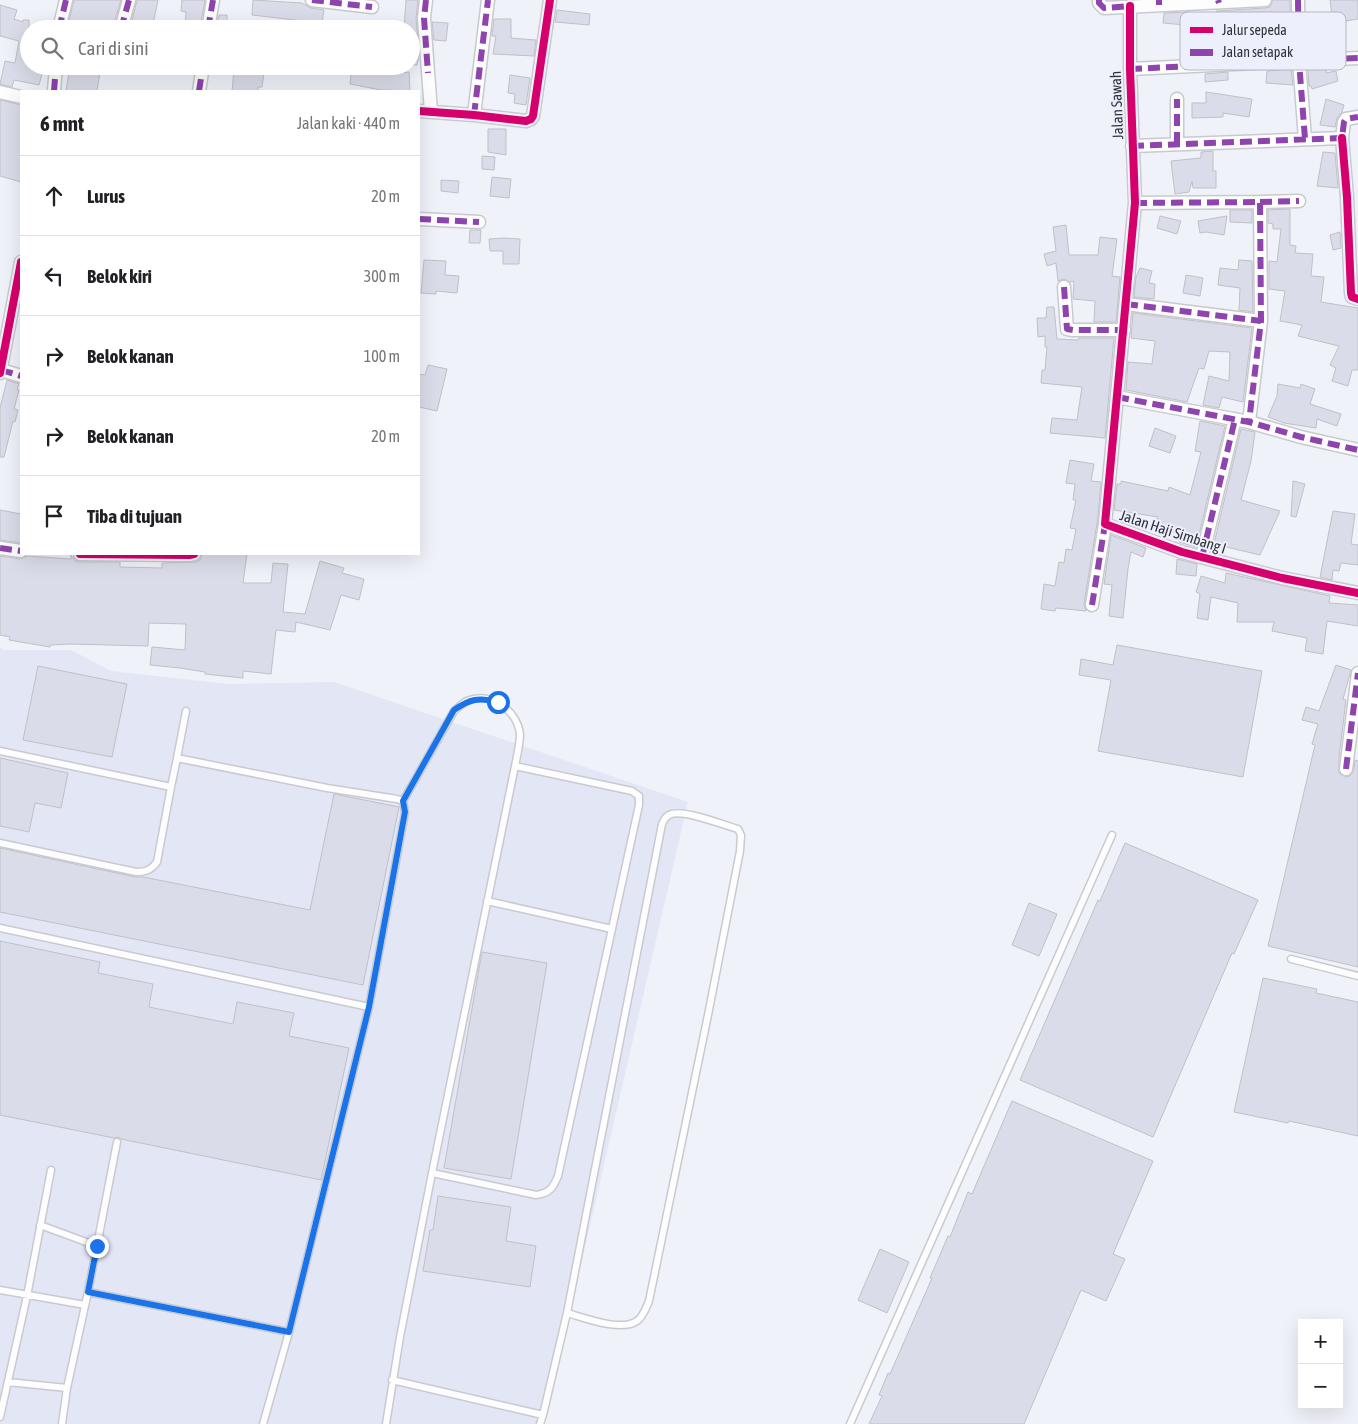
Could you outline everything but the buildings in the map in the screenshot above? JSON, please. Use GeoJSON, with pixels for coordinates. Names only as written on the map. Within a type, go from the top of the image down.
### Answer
{"type":"FeatureCollection","features":[{"type":"Feature","properties":{"kind":"street"},"geometry":{"type":"LineString","coordinates":[[61,20],[66,0]]}},
{"type":"Feature","properties":{"kind":"street"},"geometry":{"type":"LineString","coordinates":[[123,20],[129,0]]}},
{"type":"Feature","properties":{"kind":"street"},"geometry":{"type":"LineString","coordinates":[[210,20],[213,0]]}},
{"type":"Feature","properties":{"kind":"street"},"geometry":{"type":"LineString","coordinates":[[312,0],[372,7]]}},
{"type":"Feature","properties":{"kind":"street"},"geometry":{"type":"LineString","coordinates":[[426,0],[424,18],[428,72],[426,109],[526,121],[533,116],[550,0]]}},
{"type":"Feature","properties":{"kind":"street"},"geometry":{"type":"LineString","coordinates":[[474,115],[488,0]]}},
{"type":"Feature","properties":{"kind":"street"},"geometry":{"type":"LineString","coordinates":[[1099,0],[1099,3],[1104,8],[1159,3],[1265,0]]}},
{"type":"Feature","properties":{"kind":"street","name":"Jalan Sawah"},"geometry":{"type":"LineString","coordinates":[[1126,304],[1135,203],[1130,69],[1130,6]]}},
{"type":"Feature","properties":{"kind":"street"},"geometry":{"type":"LineString","coordinates":[[1130,69],[1180,67]]}},
{"type":"Feature","properties":{"kind":"street"},"geometry":{"type":"LineString","coordinates":[[1300,70],[1305,140]]}},
{"type":"Feature","properties":{"kind":"street"},"geometry":{"type":"LineString","coordinates":[[54,90],[55,75]]}},
{"type":"Feature","properties":{"kind":"street"},"geometry":{"type":"LineString","coordinates":[[200,90],[202,75]]}},
{"type":"Feature","properties":{"kind":"street"},"geometry":{"type":"LineString","coordinates":[[0,92],[20,97]]}},
{"type":"Feature","properties":{"kind":"street"},"geometry":{"type":"LineString","coordinates":[[1177,99],[1177,144]]}},
{"type":"Feature","properties":{"kind":"street"},"geometry":{"type":"LineString","coordinates":[[1358,117],[1346,119],[1342,138],[1347,198],[1351,293],[1352,297],[1358,299]]}},
{"type":"Feature","properties":{"kind":"street"},"geometry":{"type":"LineString","coordinates":[[1132,146],[1342,138]]}},
{"type":"Feature","properties":{"kind":"street"},"geometry":{"type":"LineString","coordinates":[[1249,422],[1261,321],[1260,202]]}},
{"type":"Feature","properties":{"kind":"street"},"geometry":{"type":"LineString","coordinates":[[1135,203],[1299,202]]}},
{"type":"Feature","properties":{"kind":"street"},"geometry":{"type":"LineString","coordinates":[[420,220],[479,222]]}},
{"type":"Feature","properties":{"kind":"street"},"geometry":{"type":"LineString","coordinates":[[20,267],[1,372],[20,376]]}},
{"type":"Feature","properties":{"kind":"street"},"geometry":{"type":"LineString","coordinates":[[1064,287],[1067,329],[1124,330]]}},
{"type":"Feature","properties":{"kind":"street"},"geometry":{"type":"LineString","coordinates":[[1126,304],[1261,321]]}},
{"type":"Feature","properties":{"kind":"street","name":"Jalan Haji Simbang I"},"geometry":{"type":"LineString","coordinates":[[1126,304],[1105,524],[1182,552],[1282,578],[1358,593]]}},
{"type":"Feature","properties":{"kind":"street"},"geometry":{"type":"LineString","coordinates":[[1117,397],[1249,422],[1301,437],[1358,450]]}},
{"type":"Feature","properties":{"kind":"street"},"geometry":{"type":"LineString","coordinates":[[1202,557],[1235,420]]}},
{"type":"Feature","properties":{"kind":"street"},"geometry":{"type":"LineString","coordinates":[[1092,606],[1105,524]]}},
{"type":"Feature","properties":{"kind":"street"},"geometry":{"type":"LineString","coordinates":[[0,548],[20,551]]}},
{"type":"Feature","properties":{"kind":"street"},"geometry":{"type":"LineString","coordinates":[[1346,769],[1358,673]]}},
{"type":"Feature","properties":{"kind":"lane"},"geometry":{"type":"LineString","coordinates":[[263,1424],[289,1332],[369,1007],[405,812],[403,801],[454,710],[467,701],[484,698],[498,702],[508,710],[515,718],[520,734],[432,1173],[392,1380],[386,1424]]}},
{"type":"Feature","properties":{"kind":"lane"},"geometry":{"type":"LineString","coordinates":[[0,843],[136,872],[146,872],[152,868],[157,862],[186,711]]}},
{"type":"Feature","properties":{"kind":"lane"},"geometry":{"type":"LineString","coordinates":[[0,752],[171,787]]}},
{"type":"Feature","properties":{"kind":"lane"},"geometry":{"type":"LineString","coordinates":[[177,758],[403,801]]}},
{"type":"Feature","properties":{"kind":"lane"},"geometry":{"type":"LineString","coordinates":[[432,1173],[536,1195],[547,1193],[554,1187],[640,805],[639,796],[632,791],[515,766]]}},
{"type":"Feature","properties":{"kind":"lane"},"geometry":{"type":"LineString","coordinates":[[540,1424],[568,1313],[662,824],[670,814],[677,813],[691,815],[738,829],[741,835],[740,851],[649,1301],[644,1312],[636,1321],[624,1326],[613,1325],[568,1313]]}},
{"type":"Feature","properties":{"kind":"lane"},"geometry":{"type":"LineString","coordinates":[[850,1424],[1112,835]]}},
{"type":"Feature","properties":{"kind":"lane"},"geometry":{"type":"LineString","coordinates":[[487,901],[612,929]]}},
{"type":"Feature","properties":{"kind":"lane"},"geometry":{"type":"LineString","coordinates":[[0,928],[369,1007]]}},
{"type":"Feature","properties":{"kind":"lane"},"geometry":{"type":"LineString","coordinates":[[1291,960],[1358,976]]}},
{"type":"Feature","properties":{"kind":"lane"},"geometry":{"type":"LineString","coordinates":[[62,1424],[67,1388],[117,1142]]}},
{"type":"Feature","properties":{"kind":"lane"},"geometry":{"type":"LineString","coordinates":[[0,1417],[27,1296],[51,1170]]}},
{"type":"Feature","properties":{"kind":"lane"},"geometry":{"type":"LineString","coordinates":[[40,1224],[97,1246]]}},
{"type":"Feature","properties":{"kind":"lane"},"geometry":{"type":"LineString","coordinates":[[0,1290],[85,1305]]}},
{"type":"Feature","properties":{"kind":"lane"},"geometry":{"type":"LineString","coordinates":[[88,1292],[289,1332]]}},
{"type":"Feature","properties":{"kind":"lane"},"geometry":{"type":"LineString","coordinates":[[392,1380],[543,1415]]}},
{"type":"Feature","properties":{"kind":"lane"},"geometry":{"type":"LineString","coordinates":[[8,1382],[67,1388]]}},
{"type":"Feature","properties":{"kind":"shaded area"},"geometry":{"type":"Polygon","coordinates":[[[0,647],[4,650],[71,650],[111,671],[228,684],[334,682],[688,802],[544,1424],[0,1424],[0,647]]]}},
{"type":"Feature","properties":{"kind":"marked path"},"geometry":{"type":"LineString","coordinates":[[61,20],[66,0]]}},
{"type":"Feature","properties":{"kind":"marked path"},"geometry":{"type":"LineString","coordinates":[[123,20],[129,0]]}},
{"type":"Feature","properties":{"kind":"marked path"},"geometry":{"type":"LineString","coordinates":[[210,20],[213,0]]}},
{"type":"Feature","properties":{"kind":"marked path"},"geometry":{"type":"LineString","coordinates":[[312,0],[372,7]]}},
{"type":"Feature","properties":{"kind":"marked path"},"geometry":{"type":"LineString","coordinates":[[426,0],[424,18],[428,73]]}},
{"type":"Feature","properties":{"kind":"marked path"},"geometry":{"type":"LineString","coordinates":[[474,115],[488,0]]}},
{"type":"Feature","properties":{"kind":"marked path"},"geometry":{"type":"LineString","coordinates":[[1099,0],[1099,3],[1104,8],[1130,6],[1130,8]]}},
{"type":"Feature","properties":{"kind":"marked path"},"geometry":{"type":"LineString","coordinates":[[1159,0],[1159,5]]}},
{"type":"Feature","properties":{"kind":"marked path"},"geometry":{"type":"LineString","coordinates":[[1298,0],[1298,12]]}},
{"type":"Feature","properties":{"kind":"marked path"},"geometry":{"type":"LineString","coordinates":[[1346,59],[1358,58]]}},
{"type":"Feature","properties":{"kind":"marked path"},"geometry":{"type":"LineString","coordinates":[[1130,69],[1180,67]]}},
{"type":"Feature","properties":{"kind":"marked path"},"geometry":{"type":"LineString","coordinates":[[1300,70],[1305,139]]}},
{"type":"Feature","properties":{"kind":"marked path"},"geometry":{"type":"LineString","coordinates":[[54,90],[55,75]]}},
{"type":"Feature","properties":{"kind":"marked path"},"geometry":{"type":"LineString","coordinates":[[199,90],[202,75]]}},
{"type":"Feature","properties":{"kind":"marked path"},"geometry":{"type":"LineString","coordinates":[[1177,99],[1177,144]]}},
{"type":"Feature","properties":{"kind":"marked path"},"geometry":{"type":"LineString","coordinates":[[1132,146],[1342,138],[1346,119],[1358,117]]}},
{"type":"Feature","properties":{"kind":"marked path"},"geometry":{"type":"LineString","coordinates":[[1260,202],[1299,201]]}},
{"type":"Feature","properties":{"kind":"marked path"},"geometry":{"type":"LineString","coordinates":[[1135,203],[1260,202],[1261,321],[1249,422]]}},
{"type":"Feature","properties":{"kind":"marked path"},"geometry":{"type":"LineString","coordinates":[[420,219],[479,222]]}},
{"type":"Feature","properties":{"kind":"marked path"},"geometry":{"type":"LineString","coordinates":[[1064,287],[1067,329],[1124,330]]}},
{"type":"Feature","properties":{"kind":"marked path"},"geometry":{"type":"LineString","coordinates":[[1126,304],[1261,321]]}},
{"type":"Feature","properties":{"kind":"marked path"},"geometry":{"type":"LineString","coordinates":[[1,370],[20,376]]}},
{"type":"Feature","properties":{"kind":"marked path"},"geometry":{"type":"LineString","coordinates":[[1117,397],[1249,422],[1301,437],[1358,450]]}},
{"type":"Feature","properties":{"kind":"marked path"},"geometry":{"type":"LineString","coordinates":[[1202,557],[1235,419]]}},
{"type":"Feature","properties":{"kind":"marked path"},"geometry":{"type":"LineString","coordinates":[[1092,605],[1105,524]]}},
{"type":"Feature","properties":{"kind":"marked path"},"geometry":{"type":"LineString","coordinates":[[0,548],[20,551]]}},
{"type":"Feature","properties":{"kind":"marked path"},"geometry":{"type":"LineString","coordinates":[[1346,769],[1358,673]]}},
{"type":"Feature","properties":{"kind":"cycle path"},"geometry":{"type":"LineString","coordinates":[[420,111],[526,121],[531,119],[533,116],[550,0]]}},
{"type":"Feature","properties":{"kind":"cycle path"},"geometry":{"type":"LineString","coordinates":[[1130,6],[1130,69],[1135,203],[1105,524],[1182,552],[1282,578],[1358,593]]}},
{"type":"Feature","properties":{"kind":"cycle path"},"geometry":{"type":"LineString","coordinates":[[1342,138],[1347,197],[1351,293],[1352,297],[1358,299]]}},
{"type":"Feature","properties":{"kind":"cycle path"},"geometry":{"type":"LineString","coordinates":[[0,373],[20,267]]}},
{"type":"Feature","properties":{"kind":"route"},"geometry":{"type":"LineString","coordinates":[[97,1246],[88,1292],[289,1332],[369,1007],[405,812],[403,801],[454,710],[467,701],[484,698],[498,702]]}}]}
